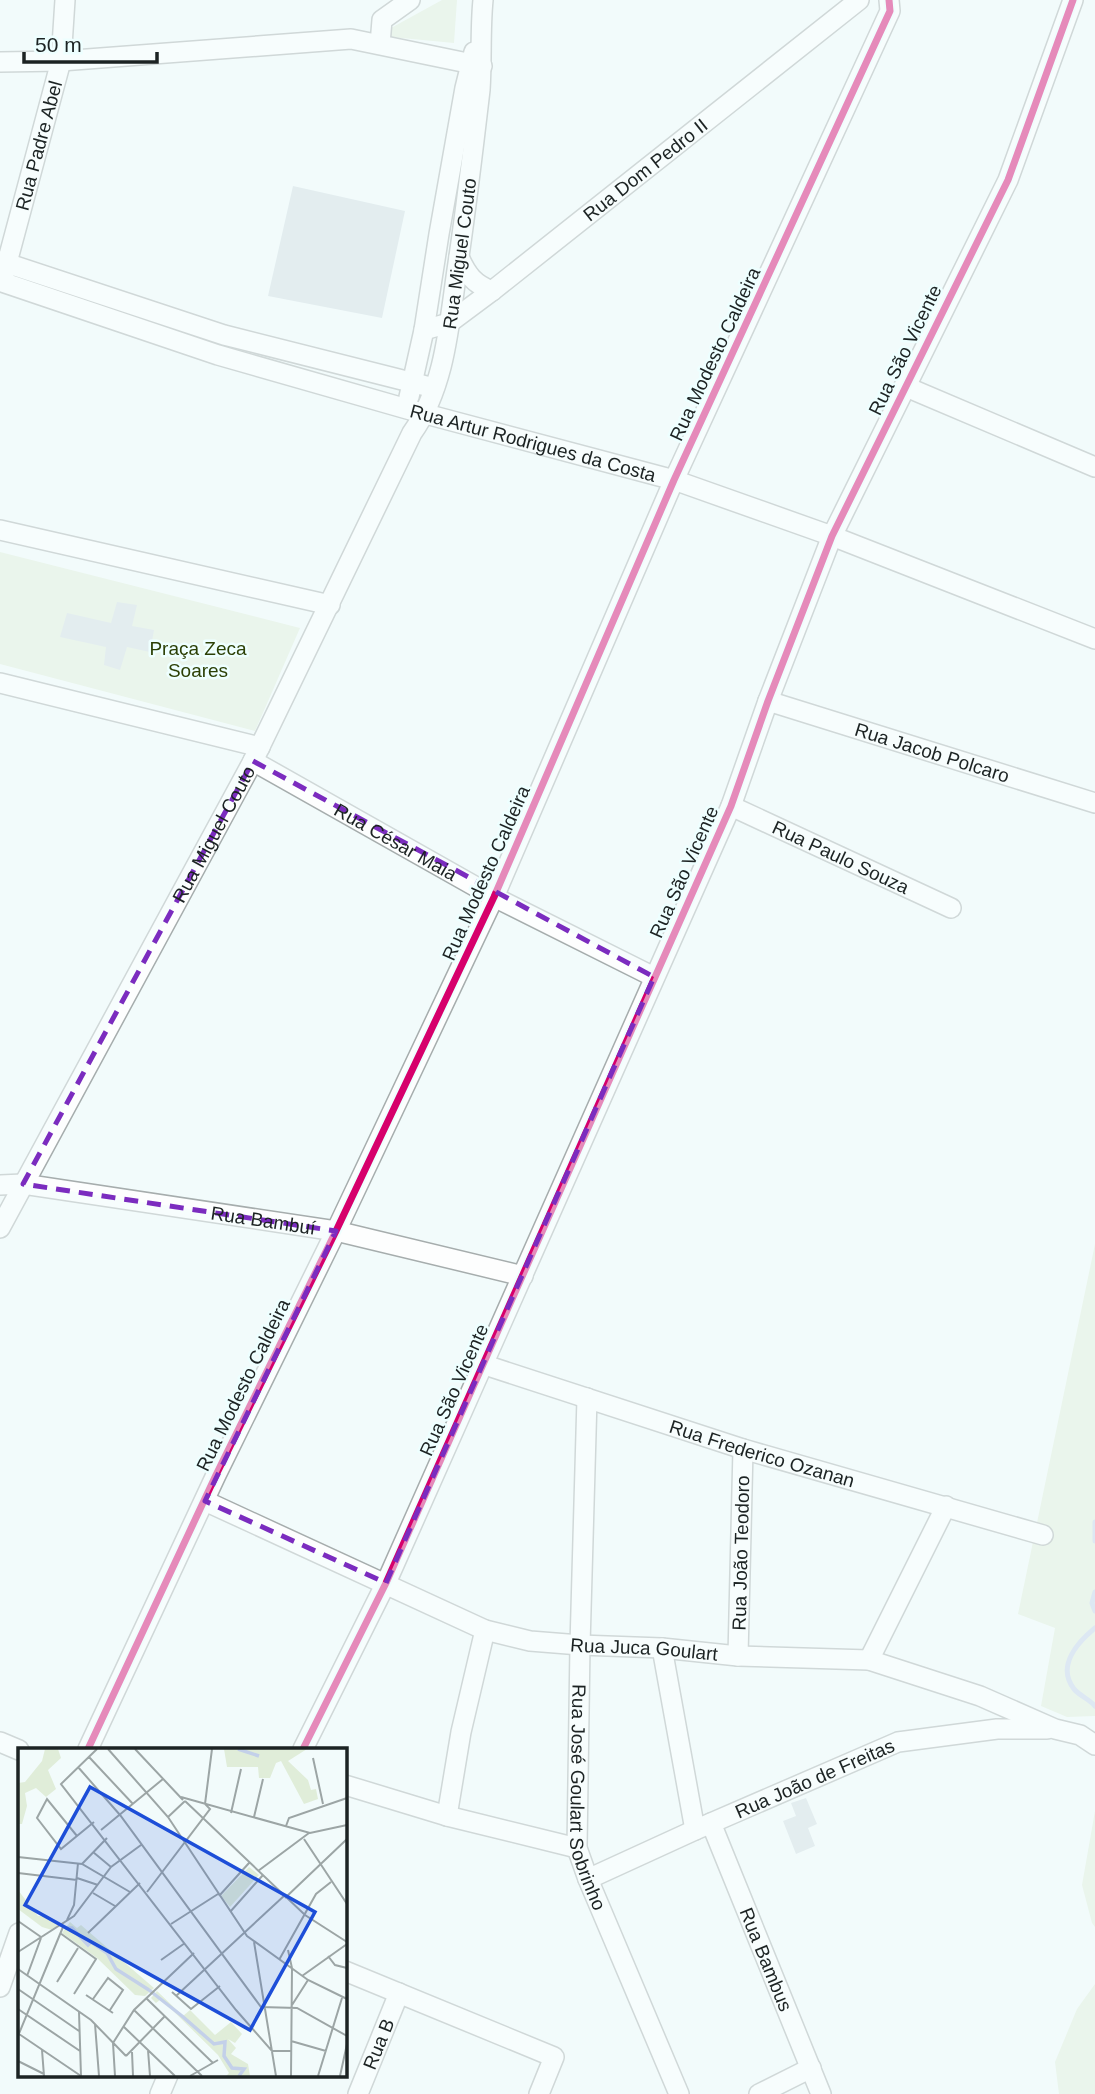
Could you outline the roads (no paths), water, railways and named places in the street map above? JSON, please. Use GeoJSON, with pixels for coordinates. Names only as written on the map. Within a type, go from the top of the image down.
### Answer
{"type":"FeatureCollection","features":[{"type":"Feature","properties":{"kind":"street","name":"Rua Padre Abel"},"geometry":{"type":"LineString","coordinates":[[2,274],[61,61],[65,0]]}},
{"type":"Feature","properties":{"kind":"street"},"geometry":{"type":"LineString","coordinates":[[351,39],[410,0]]}},
{"type":"Feature","properties":{"kind":"street"},"geometry":{"type":"LineString","coordinates":[[0,62],[61,61],[351,39],[476,65],[483,0]]}},
{"type":"Feature","properties":{"kind":"street","name":"Rua Dom Pedro II"},"geometry":{"type":"LineString","coordinates":[[425,330],[449,323],[492,291],[859,0]]}},
{"type":"Feature","properties":{"kind":"street","name":"Rua Modesto Caldeira"},"geometry":{"type":"LineString","coordinates":[[88,1748],[494,897],[674,480],[890,11],[889,0]]}},
{"type":"Feature","properties":{"kind":"street","name":"Rua São Vicente"},"geometry":{"type":"LineString","coordinates":[[304,1748],[386,1583],[731,806],[768,701],[832,536],[1008,180],[1073,0]]}},
{"type":"Feature","properties":{"kind":"street"},"geometry":{"type":"LineString","coordinates":[[380,44],[382,20]]}},
{"type":"Feature","properties":{"kind":"street","name":"Rua Miguel Couto"},"geometry":{"type":"LineString","coordinates":[[416,412],[435,388],[449,323],[458,264],[476,65]]}},
{"type":"Feature","properties":{"kind":"street","name":"Rua Miguel Couto"},"geometry":{"type":"LineString","coordinates":[[2,1220],[257,754],[412,433],[416,412],[411,384],[425,330],[433,266],[476,65]]}},
{"type":"Feature","properties":{"kind":"street"},"geometry":{"type":"LineString","coordinates":[[433,266],[443,276],[452,275],[458,264],[477,285],[492,291]]}},
{"type":"Feature","properties":{"kind":"street","name":"Rua Artur Rodrigues da Costa"},"geometry":{"type":"LineString","coordinates":[[2,274],[224,335],[435,388]]}},
{"type":"Feature","properties":{"kind":"street","name":"Rua Artur Rodrigues da Costa"},"geometry":{"type":"LineString","coordinates":[[2,274],[218,355],[416,412],[674,480],[832,536],[1095,639]]}},
{"type":"Feature","properties":{"kind":"street"},"geometry":{"type":"LineString","coordinates":[[218,355],[224,335]]}},
{"type":"Feature","properties":{"kind":"street"},"geometry":{"type":"LineString","coordinates":[[904,386],[1095,467]]}},
{"type":"Feature","properties":{"kind":"street"},"geometry":{"type":"LineString","coordinates":[[0,530],[330,605]]}},
{"type":"Feature","properties":{"kind":"street"},"geometry":{"type":"LineString","coordinates":[[0,683],[257,754]]}},
{"type":"Feature","properties":{"kind":"street","name":"Rua Jacob Polcaro"},"geometry":{"type":"LineString","coordinates":[[768,701],[1095,803]]}},
{"type":"Feature","properties":{"kind":"street","name":"Rua César Maia"},"geometry":{"type":"LineString","coordinates":[[257,754],[494,897],[654,977]]}},
{"type":"Feature","properties":{"kind":"street","name":"Rua Paulo Souza"},"geometry":{"type":"LineString","coordinates":[[731,806],[951,908]]}},
{"type":"Feature","properties":{"kind":"street","name":"Rua Bambuí"},"geometry":{"type":"LineString","coordinates":[[0,1185],[23,1184],[336,1231],[523,1276]]}},
{"type":"Feature","properties":{"kind":"street","name":"Rua Frederico Ozanan"},"geometry":{"type":"LineString","coordinates":[[482,1364],[743,1449],[1043,1535]]}},
{"type":"Feature","properties":{"kind":"street","name":"Rua José Goulart Sobrinho"},"geometry":{"type":"LineString","coordinates":[[587,1398],[577,1848],[679,2094]]}},
{"type":"Feature","properties":{"kind":"street","name":"Rua João Teodoro"},"geometry":{"type":"LineString","coordinates":[[738,1656],[743,1449]]}},
{"type":"Feature","properties":{"kind":"street","name":"Rua Juca Goulart"},"geometry":{"type":"LineString","coordinates":[[205,1501],[485,1630],[530,1641],[580,1645],[663,1648],[738,1656],[869,1660],[980,1696],[1055,1729],[1090,1738]]}},
{"type":"Feature","properties":{"kind":"street"},"geometry":{"type":"LineString","coordinates":[[869,1660],[946,1506]]}},
{"type":"Feature","properties":{"kind":"street"},"geometry":{"type":"LineString","coordinates":[[447,1815],[461,1732],[485,1630]]}},
{"type":"Feature","properties":{"kind":"street","name":"Rua Bambus"},"geometry":{"type":"LineString","coordinates":[[663,1648],[703,1826],[821,2094]]}},
{"type":"Feature","properties":{"kind":"street","name":"Rua João de Freitas"},"geometry":{"type":"LineString","coordinates":[[588,1880],[703,1826],[898,1742],[998,1729],[1055,1729]]}},
{"type":"Feature","properties":{"kind":"street"},"geometry":{"type":"LineString","coordinates":[[0,1742],[18,1751]]}},
{"type":"Feature","properties":{"kind":"street"},"geometry":{"type":"LineString","coordinates":[[346,1785],[447,1815],[577,1848]]}},
{"type":"Feature","properties":{"kind":"street"},"geometry":{"type":"LineString","coordinates":[[0,1987],[18,1936]]}},
{"type":"Feature","properties":{"kind":"street"},"geometry":{"type":"LineString","coordinates":[[346,1971],[554,2057],[539,2094]]}},
{"type":"Feature","properties":{"kind":"street","name":"Rua B"},"geometry":{"type":"LineString","coordinates":[[358,2094],[398,1993]]}},
{"type":"Feature","properties":{"kind":"street"},"geometry":{"type":"LineString","coordinates":[[759,2094],[811,2068]]}},
{"type":"Feature","properties":{"kind":"street"},"geometry":{"type":"LineString","coordinates":[[160,2094],[168,2076]]}},
{"type":"Feature","properties":{"kind":"waterway"},"geometry":{"type":"LineString","coordinates":[[1095,1522],[1095,1541]]}},
{"type":"Feature","properties":{"kind":"waterway"},"geometry":{"type":"LineString","coordinates":[[1095,1592],[1092,1603],[1095,1611]]}},
{"type":"Feature","properties":{"kind":"waterway"},"geometry":{"type":"LineString","coordinates":[[1095,1628],[1076,1647],[1068,1663],[1067,1672],[1074,1689],[1095,1706]]}},
{"type":"Feature","properties":{"kind":"park label","name":"Praça Zeca Soares"},"geometry":{"type":"Point","coordinates":[198,659]}}]}
